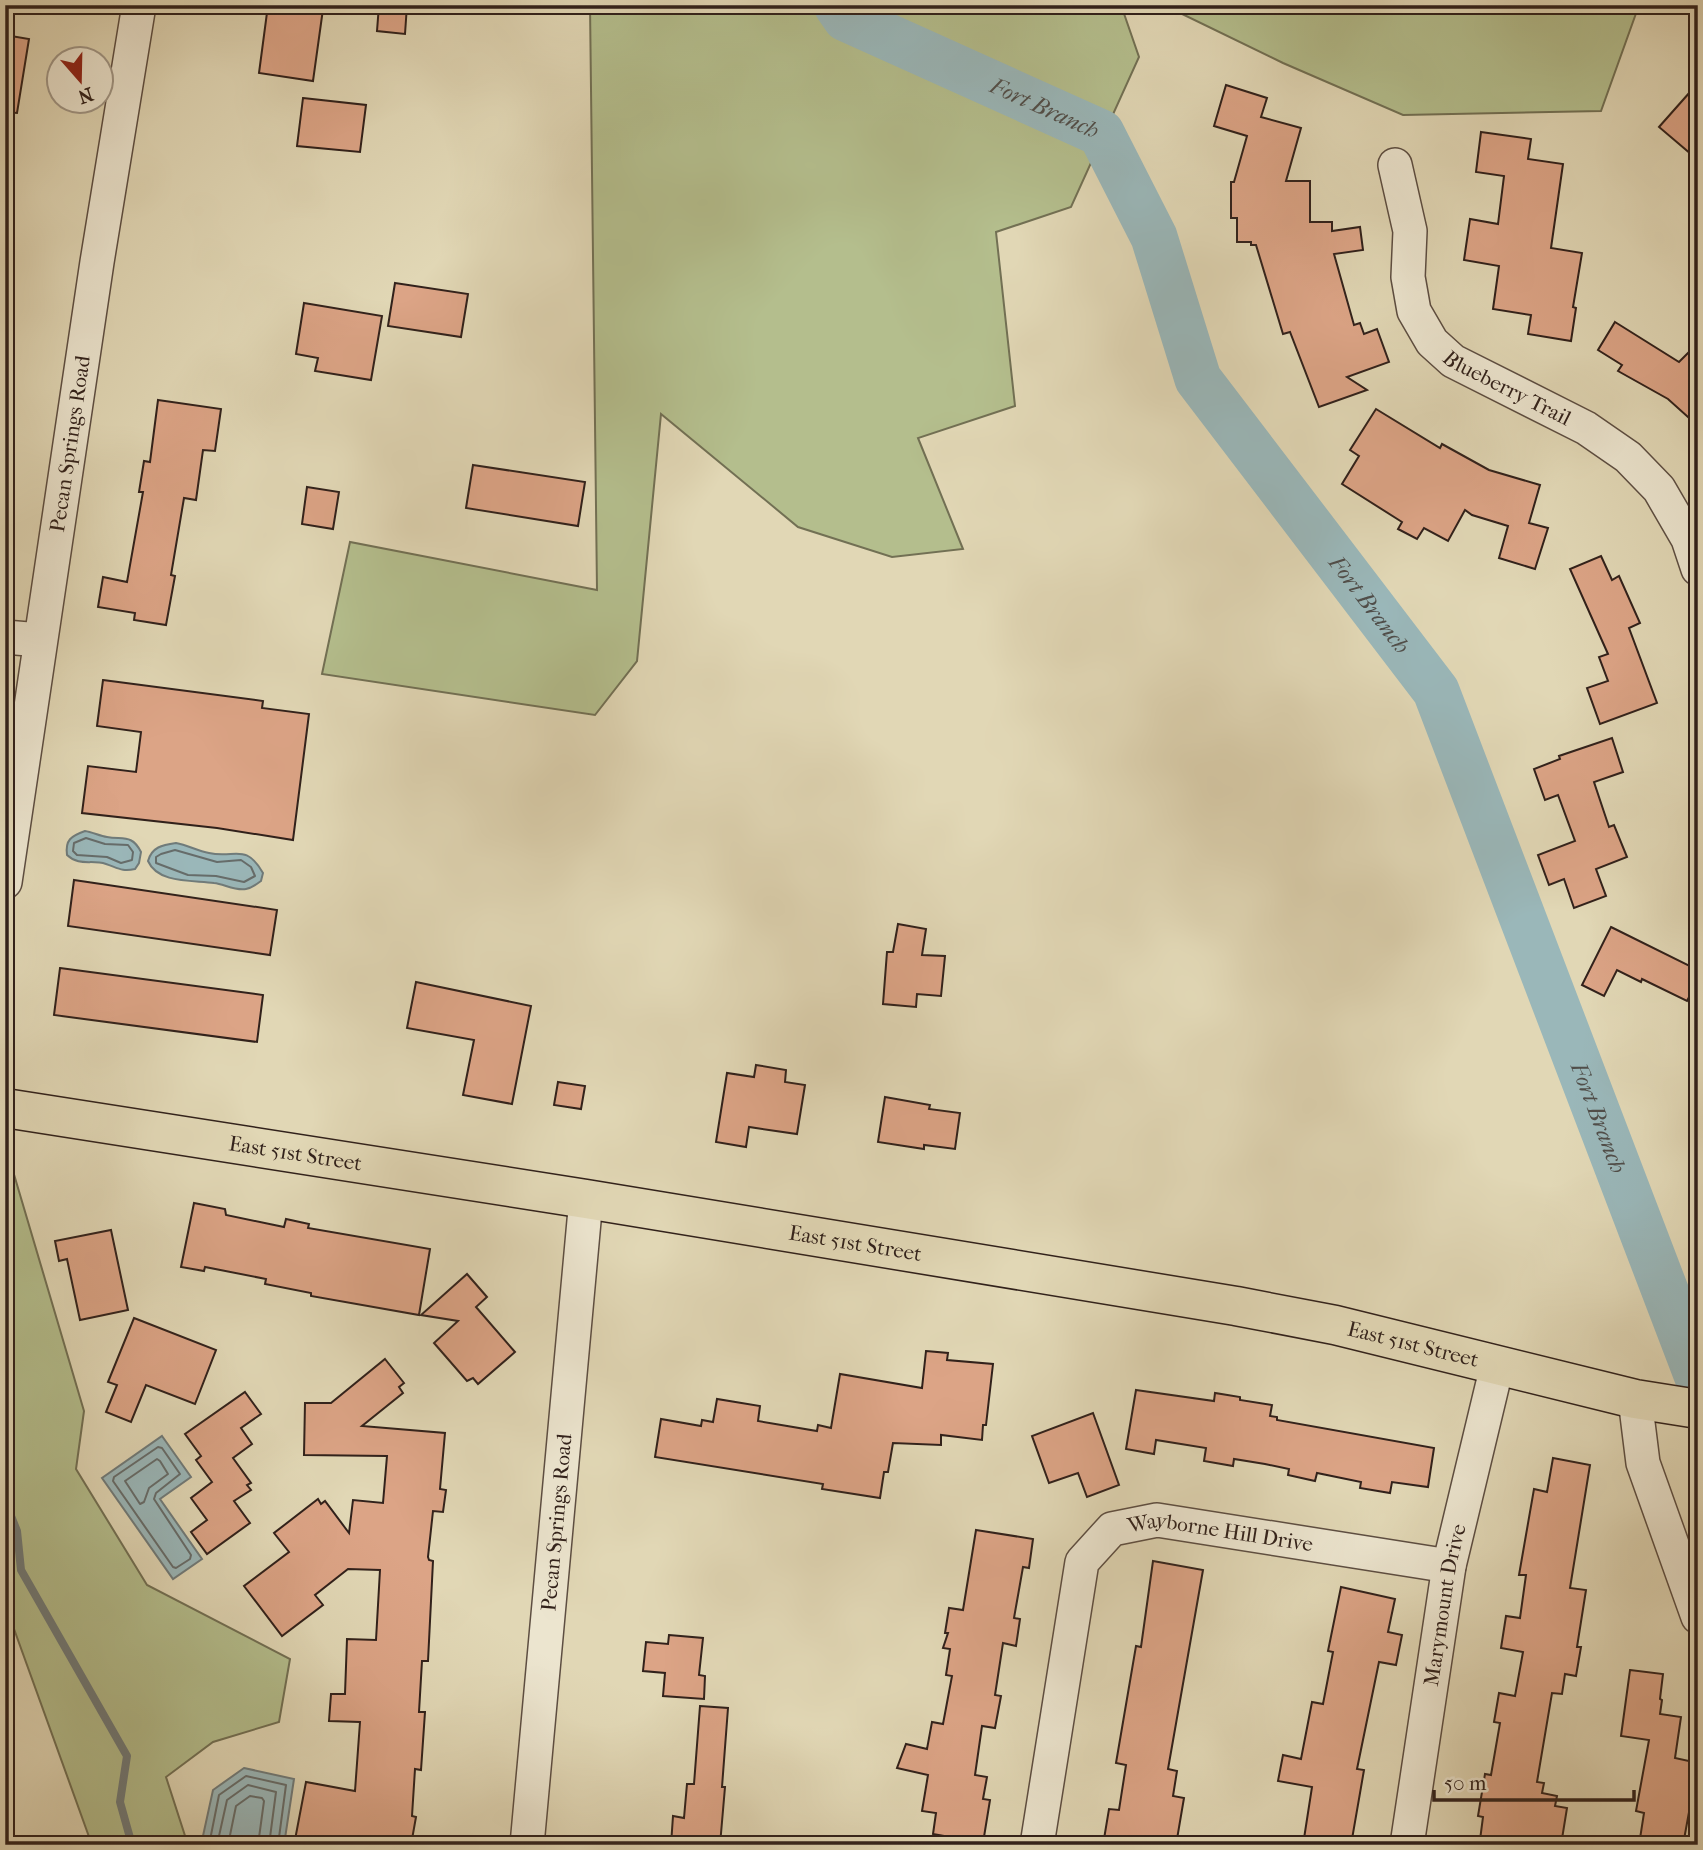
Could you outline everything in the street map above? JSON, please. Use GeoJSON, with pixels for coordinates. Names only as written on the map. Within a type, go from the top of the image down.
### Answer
{"type":"FeatureCollection","features":[{"type":"Feature","properties":{"kind":"main road","name":"East 51st Street"},"geometry":{"type":"LineString","coordinates":[[5,1108],[586,1199],[1236,1306],[1335,1325],[1635,1399],[1695,1409]]}},
{"type":"Feature","properties":{"kind":"street","name":"Pecan Springs Road"},"geometry":{"type":"LineString","coordinates":[[5,882],[20,671],[40,640],[139,5]]}},
{"type":"Feature","properties":{"kind":"street","name":"Blueberry Trail"},"geometry":{"type":"LineString","coordinates":[[1395,165],[1410,231],[1408,277],[1414,311],[1432,342],[1452,360],[1586,428],[1628,457],[1659,489],[1688,538],[1698,569]]}},
{"type":"Feature","properties":{"kind":"street"},"geometry":{"type":"LineString","coordinates":[[5,637],[40,640]]}},
{"type":"Feature","properties":{"kind":"street","name":"Pecan Springs Road"},"geometry":{"type":"LineString","coordinates":[[527,1845],[586,1199]]}},
{"type":"Feature","properties":{"kind":"street","name":"Marymount Drive"},"geometry":{"type":"LineString","coordinates":[[1407,1845],[1449,1566],[1497,1366]]}},
{"type":"Feature","properties":{"kind":"street"},"geometry":{"type":"LineString","coordinates":[[1635,1399],[1643,1463],[1698,1617]]}},
{"type":"Feature","properties":{"kind":"street","name":"Wayborne Hill Drive"},"geometry":{"type":"LineString","coordinates":[[1037,1845],[1082,1562],[1112,1528],[1157,1520],[1449,1566]]}},
{"type":"Feature","properties":{"kind":"green space"},"geometry":{"type":"Polygon","coordinates":[[[590,5],[1121,5],[1139,57],[1071,207],[996,232],[1015,406],[918,438],[963,549],[892,557],[798,527],[661,414],[637,661],[595,715],[322,674],[350,542],[597,590],[590,5]]]}},
{"type":"Feature","properties":{"kind":"green space"},"geometry":{"type":"Polygon","coordinates":[[[1177,5],[1639,5],[1601,111],[1403,115],[1283,63],[1180,13],[1177,5]]]}},
{"type":"Feature","properties":{"kind":"green space"},"geometry":{"type":"Polygon","coordinates":[[[5,1144],[84,1411],[76,1469],[147,1585],[290,1659],[279,1722],[213,1742],[166,1777],[188,1845],[92,1845],[5,1604],[5,1144]]]}},
{"type":"Feature","properties":{"kind":"water"},"geometry":{"type":"Polygon","coordinates":[[[85,831],[134,842],[141,852],[135,869],[123,870],[101,863],[72,859],[67,855],[70,839],[85,831]]]}},
{"type":"Feature","properties":{"kind":"water"},"geometry":{"type":"Polygon","coordinates":[[[176,843],[209,853],[245,855],[257,863],[263,873],[261,881],[250,888],[242,889],[214,883],[177,880],[160,874],[148,861],[150,856],[158,848],[176,843]]]}},
{"type":"Feature","properties":{"kind":"water"},"geometry":{"type":"Polygon","coordinates":[[[162,1436],[191,1477],[160,1499],[202,1559],[173,1579],[102,1478],[162,1436]]]}},
{"type":"Feature","properties":{"kind":"water"},"geometry":{"type":"Polygon","coordinates":[[[244,1768],[294,1779],[284,1845],[201,1845],[213,1790],[244,1768]]]}},
{"type":"Feature","properties":{"kind":"building"},"geometry":{"type":"Polygon","coordinates":[[[268,5],[298,5],[323,9],[313,81],[259,73],[268,5]]]}},
{"type":"Feature","properties":{"kind":"building"},"geometry":{"type":"Polygon","coordinates":[[[379,5],[407,5],[405,34],[377,31],[379,5]]]}},
{"type":"Feature","properties":{"kind":"building"},"geometry":{"type":"Polygon","coordinates":[[[5,35],[29,39],[17,113],[5,112],[5,35]]]}},
{"type":"Feature","properties":{"kind":"building"},"geometry":{"type":"Polygon","coordinates":[[[1698,83],[1698,160],[1659,127],[1698,83]]]}},
{"type":"Feature","properties":{"kind":"building"},"geometry":{"type":"Polygon","coordinates":[[[1226,85],[1267,98],[1261,117],[1301,128],[1286,181],[1310,181],[1310,222],[1332,222],[1332,231],[1360,227],[1363,250],[1334,254],[1354,325],[1360,323],[1364,334],[1377,329],[1389,362],[1347,377],[1367,390],[1319,407],[1290,332],[1283,334],[1256,245],[1251,245],[1251,242],[1237,242],[1237,218],[1231,218],[1231,182],[1234,182],[1247,136],[1214,126],[1226,85]]]}},
{"type":"Feature","properties":{"kind":"building"},"geometry":{"type":"Polygon","coordinates":[[[303,98],[366,105],[360,152],[297,146],[303,98]]]}},
{"type":"Feature","properties":{"kind":"building"},"geometry":{"type":"Polygon","coordinates":[[[1481,132],[1531,139],[1528,159],[1563,164],[1551,248],[1582,253],[1573,307],[1576,308],[1571,341],[1528,334],[1531,315],[1493,309],[1499,266],[1464,260],[1470,219],[1498,224],[1504,176],[1476,172],[1481,132]]]}},
{"type":"Feature","properties":{"kind":"building"},"geometry":{"type":"Polygon","coordinates":[[[395,283],[468,294],[461,337],[388,326],[395,283]]]}},
{"type":"Feature","properties":{"kind":"building"},"geometry":{"type":"Polygon","coordinates":[[[304,303],[382,316],[371,380],[315,371],[318,358],[296,354],[304,303]]]}},
{"type":"Feature","properties":{"kind":"building"},"geometry":{"type":"Polygon","coordinates":[[[1615,322],[1679,362],[1698,343],[1698,426],[1668,399],[1618,371],[1622,365],[1598,350],[1615,322]]]}},
{"type":"Feature","properties":{"kind":"building"},"geometry":{"type":"Polygon","coordinates":[[[158,400],[221,409],[215,451],[203,450],[196,500],[184,498],[166,625],[134,620],[135,613],[98,607],[103,577],[127,582],[143,492],[139,492],[144,461],[150,462],[158,400]]]}},
{"type":"Feature","properties":{"kind":"building"},"geometry":{"type":"Polygon","coordinates":[[[1376,409],[1440,448],[1442,444],[1489,470],[1540,485],[1529,523],[1548,528],[1535,569],[1499,558],[1508,526],[1472,515],[1465,510],[1448,541],[1424,528],[1417,539],[1398,529],[1402,522],[1342,484],[1359,456],[1350,450],[1376,409]]]}},
{"type":"Feature","properties":{"kind":"building"},"geometry":{"type":"Polygon","coordinates":[[[473,465],[585,482],[578,526],[466,508],[473,465]]]}},
{"type":"Feature","properties":{"kind":"building"},"geometry":{"type":"Polygon","coordinates":[[[307,487],[339,492],[333,529],[302,524],[307,487]]]}},
{"type":"Feature","properties":{"kind":"building"},"geometry":{"type":"Polygon","coordinates":[[[1601,556],[1612,580],[1619,576],[1640,623],[1629,628],[1657,703],[1600,724],[1587,688],[1608,681],[1599,657],[1608,654],[1570,569],[1601,556]]]}},
{"type":"Feature","properties":{"kind":"building"},"geometry":{"type":"Polygon","coordinates":[[[103,680],[263,701],[262,708],[309,714],[293,840],[217,828],[82,813],[88,766],[136,772],[141,732],[97,726],[103,680]]]}},
{"type":"Feature","properties":{"kind":"building"},"geometry":{"type":"Polygon","coordinates":[[[1612,738],[1623,772],[1594,782],[1609,827],[1614,825],[1627,857],[1596,869],[1606,896],[1574,908],[1564,879],[1549,885],[1538,855],[1575,841],[1558,795],[1545,800],[1534,769],[1560,759],[1559,756],[1612,738]]]}},
{"type":"Feature","properties":{"kind":"building"},"geometry":{"type":"Polygon","coordinates":[[[74,880],[277,910],[270,955],[68,926],[74,880]]]}},
{"type":"Feature","properties":{"kind":"building"},"geometry":{"type":"Polygon","coordinates":[[[898,924],[926,929],[922,955],[945,956],[941,996],[917,994],[916,1007],[883,1004],[887,952],[893,952],[898,924]]]}},
{"type":"Feature","properties":{"kind":"building"},"geometry":{"type":"Polygon","coordinates":[[[1611,927],[1698,970],[1698,980],[1687,1001],[1617,970],[1604,996],[1582,985],[1611,927]]]}},
{"type":"Feature","properties":{"kind":"building"},"geometry":{"type":"Polygon","coordinates":[[[60,968],[263,995],[257,1042],[54,1015],[60,968]]]}},
{"type":"Feature","properties":{"kind":"building"},"geometry":{"type":"Polygon","coordinates":[[[416,982],[531,1006],[512,1104],[463,1095],[474,1040],[407,1028],[416,982]]]}},
{"type":"Feature","properties":{"kind":"building"},"geometry":{"type":"Polygon","coordinates":[[[756,1065],[786,1070],[785,1082],[805,1085],[797,1134],[749,1127],[746,1147],[716,1142],[727,1073],[754,1077],[756,1065]]]}},
{"type":"Feature","properties":{"kind":"building"},"geometry":{"type":"Polygon","coordinates":[[[558,1082],[585,1086],[581,1109],[554,1105],[558,1082]]]}},
{"type":"Feature","properties":{"kind":"building"},"geometry":{"type":"Polygon","coordinates":[[[885,1097],[930,1105],[929,1109],[960,1113],[955,1149],[924,1145],[924,1149],[878,1142],[885,1097]]]}},
{"type":"Feature","properties":{"kind":"building"},"geometry":{"type":"Polygon","coordinates":[[[194,1203],[225,1209],[226,1215],[284,1227],[286,1219],[309,1224],[308,1228],[430,1249],[419,1315],[311,1296],[311,1293],[265,1284],[266,1279],[205,1267],[204,1271],[181,1267],[194,1203]]]}},
{"type":"Feature","properties":{"kind":"building"},"geometry":{"type":"Polygon","coordinates":[[[111,1230],[128,1310],[80,1320],[67,1259],[59,1261],[55,1241],[111,1230]]]}},
{"type":"Feature","properties":{"kind":"building"},"geometry":{"type":"Polygon","coordinates":[[[467,1274],[487,1297],[476,1307],[515,1352],[478,1384],[473,1378],[467,1381],[434,1343],[458,1321],[421,1315],[467,1274]]]}},
{"type":"Feature","properties":{"kind":"building"},"geometry":{"type":"Polygon","coordinates":[[[134,1318],[216,1350],[195,1404],[146,1385],[131,1422],[106,1412],[117,1385],[108,1382],[134,1318]]]}},
{"type":"Feature","properties":{"kind":"building"},"geometry":{"type":"Polygon","coordinates":[[[926,1351],[948,1353],[947,1360],[993,1364],[982,1440],[941,1435],[941,1445],[893,1443],[880,1498],[822,1489],[823,1484],[655,1457],[661,1419],[701,1426],[702,1420],[713,1422],[717,1399],[760,1406],[758,1421],[817,1431],[818,1425],[831,1428],[840,1374],[922,1388],[926,1351]]]}},
{"type":"Feature","properties":{"kind":"building"},"geometry":{"type":"Polygon","coordinates":[[[385,1359],[404,1383],[399,1387],[403,1393],[362,1426],[445,1433],[440,1489],[446,1490],[443,1512],[433,1511],[428,1557],[433,1561],[428,1661],[422,1661],[419,1712],[425,1712],[421,1770],[415,1769],[412,1816],[416,1817],[411,1845],[294,1845],[306,1782],[355,1791],[360,1722],[329,1721],[331,1694],[345,1694],[347,1639],[376,1640],[380,1570],[348,1569],[315,1595],[323,1605],[282,1636],[244,1586],[289,1552],[274,1533],[318,1499],[321,1504],[325,1501],[349,1533],[353,1500],[383,1503],[387,1456],[304,1455],[305,1403],[331,1403],[385,1359]]]}},
{"type":"Feature","properties":{"kind":"building"},"geometry":{"type":"Polygon","coordinates":[[[1136,1390],[1214,1401],[1215,1393],[1240,1397],[1240,1400],[1272,1405],[1270,1416],[1277,1417],[1277,1420],[1434,1448],[1428,1487],[1392,1482],[1390,1493],[1360,1488],[1361,1482],[1317,1473],[1315,1481],[1288,1475],[1289,1469],[1265,1464],[1234,1459],[1233,1466],[1204,1461],[1206,1448],[1156,1440],[1154,1454],[1126,1449],[1136,1390]]]}},
{"type":"Feature","properties":{"kind":"building"},"geometry":{"type":"Polygon","coordinates":[[[245,1392],[261,1414],[241,1428],[252,1444],[233,1458],[251,1483],[247,1485],[251,1490],[234,1501],[250,1523],[207,1554],[191,1532],[207,1520],[191,1498],[212,1482],[196,1460],[201,1456],[185,1434],[245,1392]]]}},
{"type":"Feature","properties":{"kind":"building"},"geometry":{"type":"Polygon","coordinates":[[[1093,1413],[1119,1485],[1087,1497],[1078,1473],[1049,1483],[1032,1436],[1093,1413]]]}},
{"type":"Feature","properties":{"kind":"building"},"geometry":{"type":"Polygon","coordinates":[[[1553,1458],[1590,1465],[1570,1588],[1586,1590],[1577,1647],[1581,1647],[1576,1676],[1565,1674],[1562,1694],[1552,1693],[1537,1782],[1544,1783],[1542,1793],[1557,1796],[1555,1806],[1567,1808],[1561,1845],[1507,1845],[1480,1840],[1483,1817],[1478,1816],[1485,1774],[1491,1775],[1500,1723],[1494,1722],[1499,1693],[1515,1696],[1523,1652],[1501,1648],[1506,1616],[1520,1618],[1526,1575],[1519,1575],[1534,1489],[1547,1492],[1553,1458]]]}},
{"type":"Feature","properties":{"kind":"building"},"geometry":{"type":"Polygon","coordinates":[[[976,1530],[1033,1539],[1029,1568],[1023,1567],[1014,1618],[1020,1619],[1016,1646],[1003,1643],[995,1695],[1001,1696],[995,1728],[982,1726],[975,1775],[987,1777],[983,1799],[990,1800],[983,1843],[933,1834],[936,1813],[922,1811],[928,1775],[897,1768],[906,1744],[927,1749],[932,1722],[943,1724],[952,1676],[946,1675],[950,1649],[943,1648],[948,1633],[945,1633],[949,1608],[963,1610],[976,1530]]]}},
{"type":"Feature","properties":{"kind":"building"},"geometry":{"type":"Polygon","coordinates":[[[1153,1561],[1203,1570],[1168,1769],[1177,1771],[1173,1796],[1184,1798],[1176,1845],[1103,1845],[1109,1809],[1119,1810],[1126,1765],[1116,1763],[1136,1646],[1141,1647],[1153,1561]]]}},
{"type":"Feature","properties":{"kind":"building"},"geometry":{"type":"Polygon","coordinates":[[[1341,1587],[1395,1599],[1388,1632],[1402,1635],[1396,1665],[1379,1662],[1357,1769],[1364,1770],[1351,1845],[1303,1845],[1312,1787],[1278,1781],[1283,1755],[1301,1759],[1312,1702],[1323,1704],[1333,1652],[1328,1651],[1341,1587]]]}},
{"type":"Feature","properties":{"kind":"building"},"geometry":{"type":"Polygon","coordinates":[[[669,1635],[703,1638],[699,1675],[705,1676],[704,1699],[663,1696],[665,1673],[643,1671],[646,1642],[668,1644],[669,1635]]]}},
{"type":"Feature","properties":{"kind":"building"},"geometry":{"type":"Polygon","coordinates":[[[1630,1670],[1663,1674],[1660,1714],[1681,1717],[1675,1758],[1698,1763],[1683,1845],[1639,1845],[1644,1813],[1636,1811],[1649,1740],[1621,1736],[1630,1670]]]}},
{"type":"Feature","properties":{"kind":"building"},"geometry":{"type":"Polygon","coordinates":[[[700,1706],[728,1708],[720,1845],[671,1845],[673,1816],[684,1818],[687,1784],[694,1784],[700,1706]]]}},
{"type":"Feature","properties":{"kind":"waterway","name":"Fort Branch"},"geometry":{"type":"LineString","coordinates":[[837,5],[846,18],[1101,133],[1154,237],[1198,379],[1436,691],[1698,1377]]}},
{"type":"Feature","properties":{"kind":"waterway"},"geometry":{"type":"LineString","coordinates":[[5,1501],[17,1531],[21,1570],[127,1756],[120,1802],[132,1845]]}}]}
